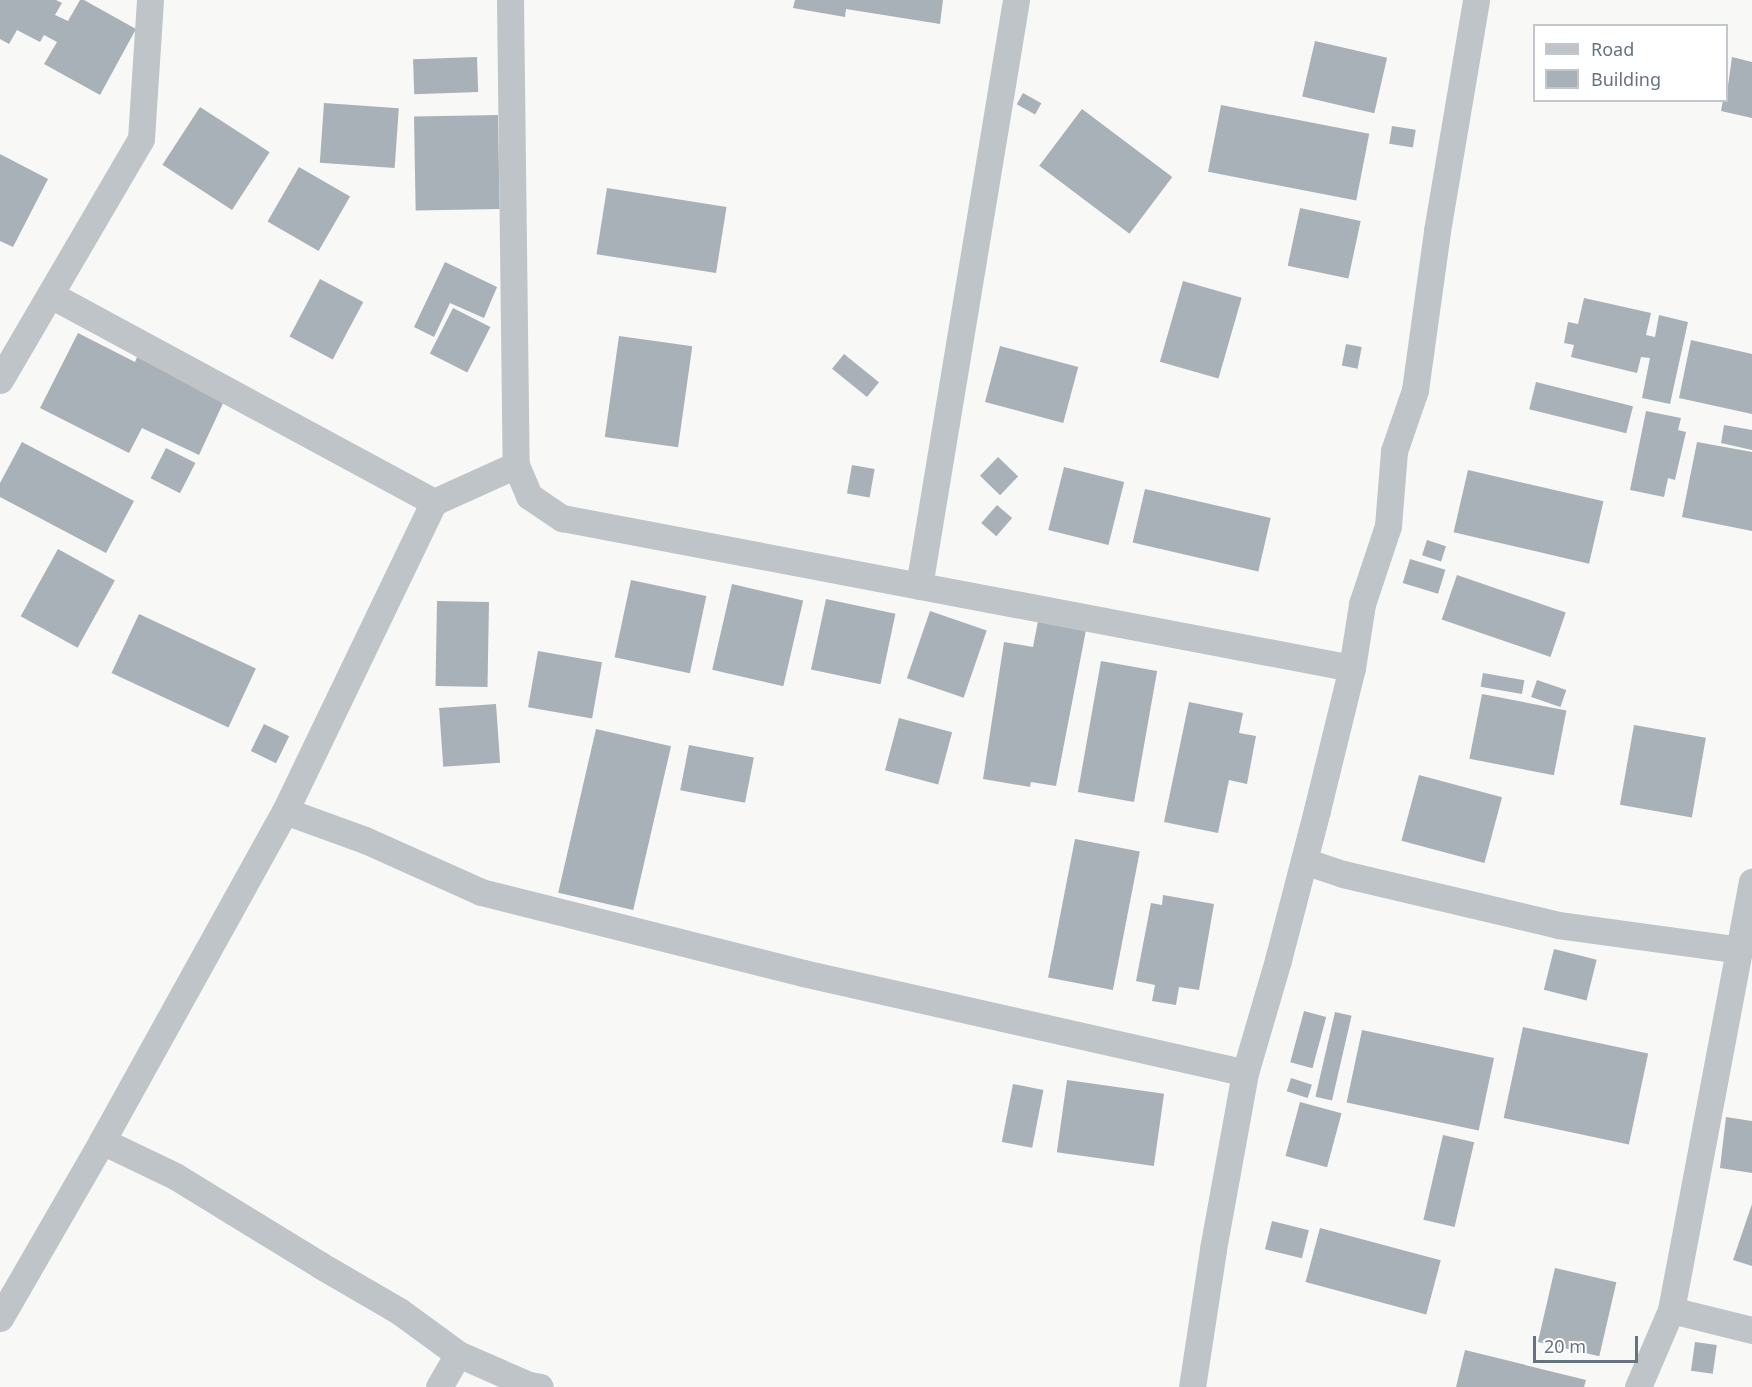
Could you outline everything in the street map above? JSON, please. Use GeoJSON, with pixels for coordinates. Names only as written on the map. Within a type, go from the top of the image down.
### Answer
{"type":"FeatureCollection","features":[{"type":"Feature","properties":{"kind":"street"},"geometry":{"type":"LineString","coordinates":[[0,380],[141,139],[150,0]]}},
{"type":"Feature","properties":{"kind":"street"},"geometry":{"type":"LineString","coordinates":[[510,0],[516,465],[529,496],[562,518],[1352,668]]}},
{"type":"Feature","properties":{"kind":"street"},"geometry":{"type":"LineString","coordinates":[[919,586],[1016,0]]}},
{"type":"Feature","properties":{"kind":"street"},"geometry":{"type":"LineString","coordinates":[[1192,1387],[1245,1073],[1304,861],[1352,668],[1362,604],[1388,526],[1394,451],[1415,390],[1437,231],[1476,0]]}},
{"type":"Feature","properties":{"kind":"street"},"geometry":{"type":"LineString","coordinates":[[51,295],[434,502]]}},
{"type":"Feature","properties":{"kind":"street"},"geometry":{"type":"LineString","coordinates":[[0,1318],[102,1141],[285,812],[434,502],[516,465]]}},
{"type":"Feature","properties":{"kind":"street"},"geometry":{"type":"LineString","coordinates":[[285,812],[365,840],[481,892],[803,973],[1245,1073]]}},
{"type":"Feature","properties":{"kind":"street"},"geometry":{"type":"LineString","coordinates":[[1304,861],[1343,874],[1558,925],[1740,950]]}},
{"type":"Feature","properties":{"kind":"street"},"geometry":{"type":"LineString","coordinates":[[1638,1387],[1671,1310],[1718,1047],[1740,950],[1752,882]]}},
{"type":"Feature","properties":{"kind":"street"},"geometry":{"type":"LineString","coordinates":[[102,1141],[175,1176],[399,1311],[458,1354],[529,1385],[540,1387]]}},
{"type":"Feature","properties":{"kind":"street"},"geometry":{"type":"LineString","coordinates":[[1671,1310],[1752,1330]]}},
{"type":"Feature","properties":{"kind":"street"},"geometry":{"type":"LineString","coordinates":[[439,1387],[458,1354]]}},
{"type":"Feature","properties":{"kind":"building"},"geometry":{"type":"Polygon","coordinates":[[[0,0],[56,0],[62,3],[55,15],[68,21],[80,0],[84,0],[136,29],[100,95],[44,64],[57,42],[44,35],[40,42],[17,30],[9,44],[0,39],[0,0]]]}},
{"type":"Feature","properties":{"kind":"building"},"geometry":{"type":"Polygon","coordinates":[[[795,0],[943,0],[940,24],[846,9],[845,17],[793,8],[795,0]]]}},
{"type":"Feature","properties":{"kind":"building"},"geometry":{"type":"Polygon","coordinates":[[[1315,41],[1387,58],[1374,113],[1302,97],[1315,41]]]}},
{"type":"Feature","properties":{"kind":"building"},"geometry":{"type":"Polygon","coordinates":[[[477,57],[478,92],[414,94],[413,59],[477,57]]]}},
{"type":"Feature","properties":{"kind":"building"},"geometry":{"type":"Polygon","coordinates":[[[1732,57],[1752,62],[1752,118],[1721,111],[1723,102],[1728,102],[1732,57]]]}},
{"type":"Feature","properties":{"kind":"building"},"geometry":{"type":"Polygon","coordinates":[[[1023,93],[1041,103],[1035,115],[1017,104],[1023,93]]]}},
{"type":"Feature","properties":{"kind":"building"},"geometry":{"type":"Polygon","coordinates":[[[324,103],[399,108],[395,168],[320,163],[324,103]]]}},
{"type":"Feature","properties":{"kind":"building"},"geometry":{"type":"Polygon","coordinates":[[[1221,105],[1369,134],[1356,201],[1208,172],[1221,105]]]}},
{"type":"Feature","properties":{"kind":"building"},"geometry":{"type":"Polygon","coordinates":[[[200,107],[270,152],[232,210],[162,165],[200,107]]]}},
{"type":"Feature","properties":{"kind":"building"},"geometry":{"type":"Polygon","coordinates":[[[1082,109],[1172,177],[1130,234],[1039,166],[1082,109]]]}},
{"type":"Feature","properties":{"kind":"building"},"geometry":{"type":"Polygon","coordinates":[[[498,115],[500,209],[416,210],[414,116],[498,115]]]}},
{"type":"Feature","properties":{"kind":"building"},"geometry":{"type":"Polygon","coordinates":[[[1392,126],[1416,130],[1413,148],[1389,144],[1392,126]]]}},
{"type":"Feature","properties":{"kind":"building"},"geometry":{"type":"Polygon","coordinates":[[[0,154],[48,179],[13,247],[0,241],[0,154]]]}},
{"type":"Feature","properties":{"kind":"building"},"geometry":{"type":"Polygon","coordinates":[[[299,167],[350,197],[319,251],[268,222],[299,167]]]}},
{"type":"Feature","properties":{"kind":"building"},"geometry":{"type":"Polygon","coordinates":[[[607,188],[727,207],[716,273],[597,254],[607,188]]]}},
{"type":"Feature","properties":{"kind":"building"},"geometry":{"type":"Polygon","coordinates":[[[1300,208],[1361,221],[1348,279],[1288,266],[1300,208]]]}},
{"type":"Feature","properties":{"kind":"building"},"geometry":{"type":"Polygon","coordinates":[[[445,262],[497,287],[484,318],[450,303],[434,337],[414,327],[445,262]]]}},
{"type":"Feature","properties":{"kind":"building"},"geometry":{"type":"Polygon","coordinates":[[[320,279],[363,302],[333,359],[289,336],[320,279]]]}},
{"type":"Feature","properties":{"kind":"building"},"geometry":{"type":"Polygon","coordinates":[[[1183,281],[1242,298],[1218,379],[1160,362],[1183,281]]]}},
{"type":"Feature","properties":{"kind":"building"},"geometry":{"type":"Polygon","coordinates":[[[1584,298],[1651,313],[1646,335],[1655,337],[1659,315],[1688,322],[1670,404],[1642,398],[1650,358],[1641,357],[1637,373],[1571,357],[1574,345],[1564,343],[1568,322],[1578,324],[1584,298]]]}},
{"type":"Feature","properties":{"kind":"building"},"geometry":{"type":"Polygon","coordinates":[[[453,308],[490,327],[467,373],[430,353],[453,308]]]}},
{"type":"Feature","properties":{"kind":"building"},"geometry":{"type":"Polygon","coordinates":[[[78,333],[135,362],[137,357],[225,399],[199,455],[142,428],[129,453],[40,408],[78,333]]]}},
{"type":"Feature","properties":{"kind":"building"},"geometry":{"type":"Polygon","coordinates":[[[619,336],[692,346],[678,447],[605,437],[619,336]]]}},
{"type":"Feature","properties":{"kind":"building"},"geometry":{"type":"Polygon","coordinates":[[[1691,340],[1752,354],[1752,414],[1679,398],[1691,340]]]}},
{"type":"Feature","properties":{"kind":"building"},"geometry":{"type":"Polygon","coordinates":[[[1346,344],[1362,347],[1358,369],[1342,366],[1346,344]]]}},
{"type":"Feature","properties":{"kind":"building"},"geometry":{"type":"Polygon","coordinates":[[[1000,346],[1078,367],[1063,423],[985,402],[1000,346]]]}},
{"type":"Feature","properties":{"kind":"building"},"geometry":{"type":"Polygon","coordinates":[[[844,354],[879,382],[867,397],[832,369],[844,354]]]}},
{"type":"Feature","properties":{"kind":"building"},"geometry":{"type":"Polygon","coordinates":[[[1536,382],[1633,406],[1626,433],[1529,409],[1536,382]]]}},
{"type":"Feature","properties":{"kind":"building"},"geometry":{"type":"Polygon","coordinates":[[[1646,411],[1681,418],[1678,430],[1686,432],[1675,480],[1668,478],[1664,497],[1630,490],[1646,411]]]}},
{"type":"Feature","properties":{"kind":"building"},"geometry":{"type":"Polygon","coordinates":[[[1724,425],[1752,430],[1752,450],[1721,443],[1724,425]]]}},
{"type":"Feature","properties":{"kind":"building"},"geometry":{"type":"Polygon","coordinates":[[[22,442],[134,501],[106,553],[0,497],[0,483],[22,442]]]}},
{"type":"Feature","properties":{"kind":"building"},"geometry":{"type":"Polygon","coordinates":[[[1697,442],[1752,452],[1752,531],[1682,517],[1697,442]]]}},
{"type":"Feature","properties":{"kind":"building"},"geometry":{"type":"Polygon","coordinates":[[[166,448],[195,463],[180,493],[151,478],[166,448]]]}},
{"type":"Feature","properties":{"kind":"building"},"geometry":{"type":"Polygon","coordinates":[[[998,457],[1018,476],[1000,495],[980,476],[998,457]]]}},
{"type":"Feature","properties":{"kind":"building"},"geometry":{"type":"Polygon","coordinates":[[[852,465],[875,469],[870,498],[847,494],[852,465]]]}},
{"type":"Feature","properties":{"kind":"building"},"geometry":{"type":"Polygon","coordinates":[[[1064,467],[1124,482],[1108,545],[1048,530],[1064,467]]]}},
{"type":"Feature","properties":{"kind":"building"},"geometry":{"type":"Polygon","coordinates":[[[1468,470],[1603,501],[1589,564],[1454,532],[1468,470]]]}},
{"type":"Feature","properties":{"kind":"building"},"geometry":{"type":"Polygon","coordinates":[[[1145,489],[1271,518],[1258,572],[1133,543],[1145,489]]]}},
{"type":"Feature","properties":{"kind":"building"},"geometry":{"type":"Polygon","coordinates":[[[997,505],[1012,518],[996,536],[981,523],[997,505]]]}},
{"type":"Feature","properties":{"kind":"building"},"geometry":{"type":"Polygon","coordinates":[[[1427,540],[1446,546],[1441,561],[1422,555],[1427,540]]]}},
{"type":"Feature","properties":{"kind":"building"},"geometry":{"type":"Polygon","coordinates":[[[58,549],[115,581],[78,648],[21,616],[58,549]]]}},
{"type":"Feature","properties":{"kind":"building"},"geometry":{"type":"Polygon","coordinates":[[[1410,559],[1445,570],[1438,594],[1403,583],[1410,559]]]}},
{"type":"Feature","properties":{"kind":"building"},"geometry":{"type":"Polygon","coordinates":[[[1457,575],[1566,612],[1550,657],[1442,619],[1457,575]]]}},
{"type":"Feature","properties":{"kind":"building"},"geometry":{"type":"Polygon","coordinates":[[[631,580],[706,596],[690,673],[615,657],[631,580]]]}},
{"type":"Feature","properties":{"kind":"building"},"geometry":{"type":"Polygon","coordinates":[[[732,584],[803,600],[783,686],[712,670],[732,584]]]}},
{"type":"Feature","properties":{"kind":"building"},"geometry":{"type":"Polygon","coordinates":[[[826,599],[895,614],[880,684],[811,669],[826,599]]]}},
{"type":"Feature","properties":{"kind":"building"},"geometry":{"type":"Polygon","coordinates":[[[437,601],[489,602],[488,687],[436,686],[437,601]]]}},
{"type":"Feature","properties":{"kind":"building"},"geometry":{"type":"Polygon","coordinates":[[[930,611],[987,631],[964,698],[907,678],[930,611]]]}},
{"type":"Feature","properties":{"kind":"building"},"geometry":{"type":"Polygon","coordinates":[[[139,614],[256,669],[228,727],[112,673],[139,614]]]}},
{"type":"Feature","properties":{"kind":"building"},"geometry":{"type":"Polygon","coordinates":[[[1038,621],[1086,630],[1056,786],[1031,782],[1030,787],[983,779],[1004,642],[1033,647],[1038,621]]]}},
{"type":"Feature","properties":{"kind":"building"},"geometry":{"type":"Polygon","coordinates":[[[538,651],[602,662],[592,718],[528,707],[538,651]]]}},
{"type":"Feature","properties":{"kind":"building"},"geometry":{"type":"Polygon","coordinates":[[[1101,661],[1157,671],[1134,802],[1078,792],[1101,661]]]}},
{"type":"Feature","properties":{"kind":"building"},"geometry":{"type":"Polygon","coordinates":[[[1483,673],[1524,680],[1522,694],[1481,687],[1483,673]]]}},
{"type":"Feature","properties":{"kind":"building"},"geometry":{"type":"Polygon","coordinates":[[[1537,680],[1566,690],[1560,707],[1531,697],[1537,680]]]}},
{"type":"Feature","properties":{"kind":"building"},"geometry":{"type":"Polygon","coordinates":[[[1482,694],[1566,710],[1554,775],[1469,759],[1482,694]]]}},
{"type":"Feature","properties":{"kind":"building"},"geometry":{"type":"Polygon","coordinates":[[[1189,702],[1243,713],[1239,733],[1256,736],[1247,784],[1229,780],[1218,833],[1164,822],[1189,702]]]}},
{"type":"Feature","properties":{"kind":"building"},"geometry":{"type":"Polygon","coordinates":[[[496,704],[500,763],[443,767],[439,708],[496,704]]]}},
{"type":"Feature","properties":{"kind":"building"},"geometry":{"type":"Polygon","coordinates":[[[899,718],[952,732],[938,784],[885,770],[899,718]]]}},
{"type":"Feature","properties":{"kind":"building"},"geometry":{"type":"Polygon","coordinates":[[[264,724],[289,736],[276,763],[251,751],[264,724]]]}},
{"type":"Feature","properties":{"kind":"building"},"geometry":{"type":"Polygon","coordinates":[[[1634,725],[1706,738],[1692,817],[1620,805],[1634,725]]]}},
{"type":"Feature","properties":{"kind":"building"},"geometry":{"type":"Polygon","coordinates":[[[596,729],[671,746],[633,910],[558,893],[596,729]]]}},
{"type":"Feature","properties":{"kind":"building"},"geometry":{"type":"Polygon","coordinates":[[[689,745],[754,758],[745,803],[680,790],[689,745]]]}},
{"type":"Feature","properties":{"kind":"building"},"geometry":{"type":"Polygon","coordinates":[[[1419,775],[1502,797],[1484,863],[1401,841],[1419,775]]]}},
{"type":"Feature","properties":{"kind":"building"},"geometry":{"type":"Polygon","coordinates":[[[1075,839],[1140,852],[1113,990],[1048,977],[1075,839]]]}},
{"type":"Feature","properties":{"kind":"building"},"geometry":{"type":"Polygon","coordinates":[[[1163,895],[1214,904],[1199,990],[1179,987],[1176,1005],[1152,1001],[1155,985],[1136,981],[1151,903],[1162,905],[1163,895]]]}},
{"type":"Feature","properties":{"kind":"building"},"geometry":{"type":"Polygon","coordinates":[[[1554,949],[1597,960],[1587,1000],[1544,990],[1554,949]]]}},
{"type":"Feature","properties":{"kind":"building"},"geometry":{"type":"Polygon","coordinates":[[[1304,1011],[1326,1017],[1312,1068],[1290,1062],[1304,1011]]]}},
{"type":"Feature","properties":{"kind":"building"},"geometry":{"type":"Polygon","coordinates":[[[1335,1012],[1352,1016],[1332,1101],[1315,1097],[1335,1012]]]}},
{"type":"Feature","properties":{"kind":"building"},"geometry":{"type":"Polygon","coordinates":[[[1523,1027],[1648,1054],[1629,1145],[1504,1118],[1523,1027]]]}},
{"type":"Feature","properties":{"kind":"building"},"geometry":{"type":"Polygon","coordinates":[[[1362,1030],[1494,1058],[1479,1130],[1347,1102],[1362,1030]]]}},
{"type":"Feature","properties":{"kind":"building"},"geometry":{"type":"Polygon","coordinates":[[[1291,1078],[1312,1085],[1308,1098],[1287,1091],[1291,1078]]]}},
{"type":"Feature","properties":{"kind":"building"},"geometry":{"type":"Polygon","coordinates":[[[1067,1080],[1164,1094],[1154,1166],[1057,1152],[1067,1080]]]}},
{"type":"Feature","properties":{"kind":"building"},"geometry":{"type":"Polygon","coordinates":[[[1013,1084],[1043,1090],[1032,1148],[1002,1142],[1013,1084]]]}},
{"type":"Feature","properties":{"kind":"building"},"geometry":{"type":"Polygon","coordinates":[[[1300,1102],[1342,1113],[1327,1167],[1286,1156],[1300,1102]]]}},
{"type":"Feature","properties":{"kind":"building"},"geometry":{"type":"Polygon","coordinates":[[[1726,1117],[1752,1121],[1752,1173],[1720,1168],[1726,1117]]]}},
{"type":"Feature","properties":{"kind":"building"},"geometry":{"type":"Polygon","coordinates":[[[1443,1135],[1474,1142],[1455,1227],[1423,1220],[1443,1135]]]}},
{"type":"Feature","properties":{"kind":"building"},"geometry":{"type":"Polygon","coordinates":[[[1752,1204],[1752,1266],[1733,1260],[1752,1204]]]}},
{"type":"Feature","properties":{"kind":"building"},"geometry":{"type":"Polygon","coordinates":[[[1272,1221],[1309,1230],[1302,1258],[1265,1249],[1272,1221]]]}},
{"type":"Feature","properties":{"kind":"building"},"geometry":{"type":"Polygon","coordinates":[[[1320,1228],[1441,1260],[1426,1314],[1306,1282],[1320,1228]]]}},
{"type":"Feature","properties":{"kind":"building"},"geometry":{"type":"Polygon","coordinates":[[[1555,1268],[1616,1282],[1599,1356],[1538,1342],[1555,1268]]]}},
{"type":"Feature","properties":{"kind":"building"},"geometry":{"type":"Polygon","coordinates":[[[1695,1342],[1717,1345],[1713,1374],[1691,1371],[1695,1342]]]}},
{"type":"Feature","properties":{"kind":"building"},"geometry":{"type":"Polygon","coordinates":[[[1465,1350],[1586,1380],[1584,1387],[1456,1387],[1465,1350]]]}}]}
